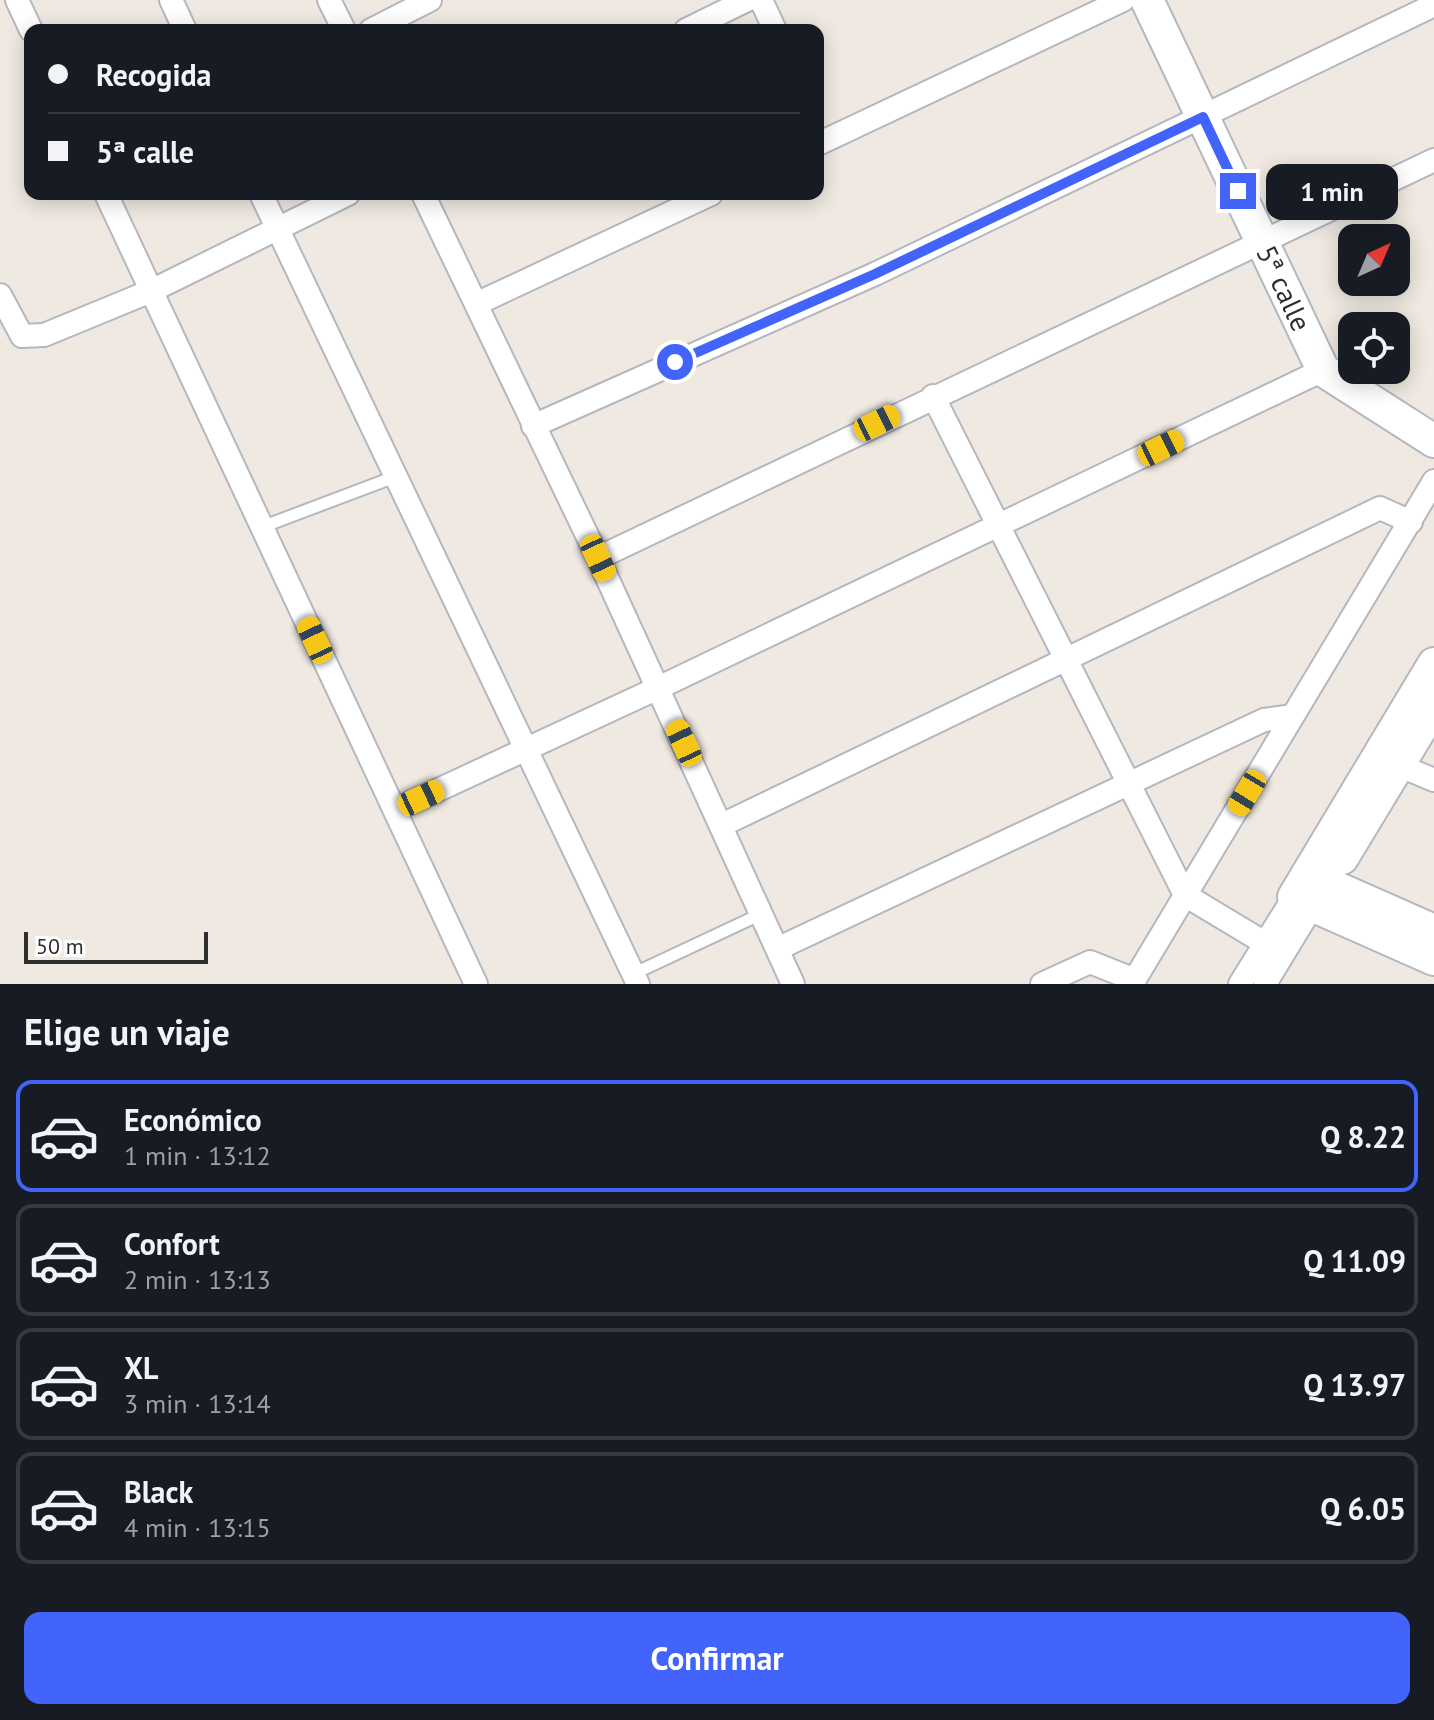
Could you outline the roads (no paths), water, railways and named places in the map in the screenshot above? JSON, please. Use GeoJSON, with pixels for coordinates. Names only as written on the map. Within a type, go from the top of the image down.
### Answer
{"type":"FeatureCollection","features":[{"type":"Feature","properties":{"kind":"street"},"geometry":{"type":"LineString","coordinates":[[17,0],[28,24]]}},
{"type":"Feature","properties":{"kind":"street"},"geometry":{"type":"LineString","coordinates":[[171,0],[182,24]]}},
{"type":"Feature","properties":{"kind":"street"},"geometry":{"type":"LineString","coordinates":[[329,0],[341,24]]}},
{"type":"Feature","properties":{"kind":"street"},"geometry":{"type":"LineString","coordinates":[[383,24],[430,0]]}},
{"type":"Feature","properties":{"kind":"street"},"geometry":{"type":"LineString","coordinates":[[698,24],[747,0]]}},
{"type":"Feature","properties":{"kind":"street"},"geometry":{"type":"LineString","coordinates":[[761,0],[772,24]]}},
{"type":"Feature","properties":{"kind":"street"},"geometry":{"type":"LineString","coordinates":[[824,142],[1123,0]]}},
{"type":"Feature","properties":{"kind":"street","name":"5ª calle"},"geometry":{"type":"LineString","coordinates":[[1147,0],[1323,370]]}},
{"type":"Feature","properties":{"kind":"street"},"geometry":{"type":"LineString","coordinates":[[533,426],[875,274],[1434,5]]}},
{"type":"Feature","properties":{"kind":"street"},"geometry":{"type":"LineString","coordinates":[[598,558],[1434,160]]}},
{"type":"Feature","properties":{"kind":"street"},"geometry":{"type":"LineString","coordinates":[[109,200],[476,984]]}},
{"type":"Feature","properties":{"kind":"street"},"geometry":{"type":"LineString","coordinates":[[264,200],[398,476],[635,979]]}},
{"type":"Feature","properties":{"kind":"street"},"geometry":{"type":"LineString","coordinates":[[0,295],[22,336],[44,335],[151,291],[335,200]]}},
{"type":"Feature","properties":{"kind":"street"},"geometry":{"type":"LineString","coordinates":[[426,200],[598,558],[793,984]]}},
{"type":"Feature","properties":{"kind":"street"},"geometry":{"type":"LineString","coordinates":[[476,304],[698,200]]}},
{"type":"Feature","properties":{"kind":"street"},"geometry":{"type":"LineString","coordinates":[[395,810],[658,688],[1323,370],[1434,441]]}},
{"type":"Feature","properties":{"kind":"street"},"geometry":{"type":"LineString","coordinates":[[933,396],[1125,783],[1185,895],[1274,949]]}},
{"type":"Feature","properties":{"kind":"street"},"geometry":{"type":"LineString","coordinates":[[1042,984],[1090,962],[1134,982],[1434,481]]}},
{"type":"Feature","properties":{"kind":"street"},"geometry":{"type":"LineString","coordinates":[[722,825],[1065,657],[1380,508],[1411,522]]}},
{"type":"Feature","properties":{"kind":"street"},"geometry":{"type":"LineString","coordinates":[[1240,984],[1274,949],[1310,890],[1434,664]]}},
{"type":"Feature","properties":{"kind":"street"},"geometry":{"type":"LineString","coordinates":[[1310,890],[1398,765],[1434,706]]}},
{"type":"Feature","properties":{"kind":"street"},"geometry":{"type":"LineString","coordinates":[[777,949],[1264,720],[1293,716]]}},
{"type":"Feature","properties":{"kind":"street"},"geometry":{"type":"LineString","coordinates":[[1398,765],[1434,780]]}},
{"type":"Feature","properties":{"kind":"street"},"geometry":{"type":"LineString","coordinates":[[1310,890],[1434,931]]}},
{"type":"Feature","properties":{"kind":"street"},"geometry":{"type":"LineString","coordinates":[[1310,890],[1434,959]]}},
{"type":"Feature","properties":{"kind":"street"},"geometry":{"type":"LineString","coordinates":[[1265,984],[1274,949]]}},
{"type":"Feature","properties":{"kind":"lane"},"geometry":{"type":"LineString","coordinates":[[262,527],[398,476]]}},
{"type":"Feature","properties":{"kind":"lane"},"geometry":{"type":"LineString","coordinates":[[635,979],[761,914]]}}]}
